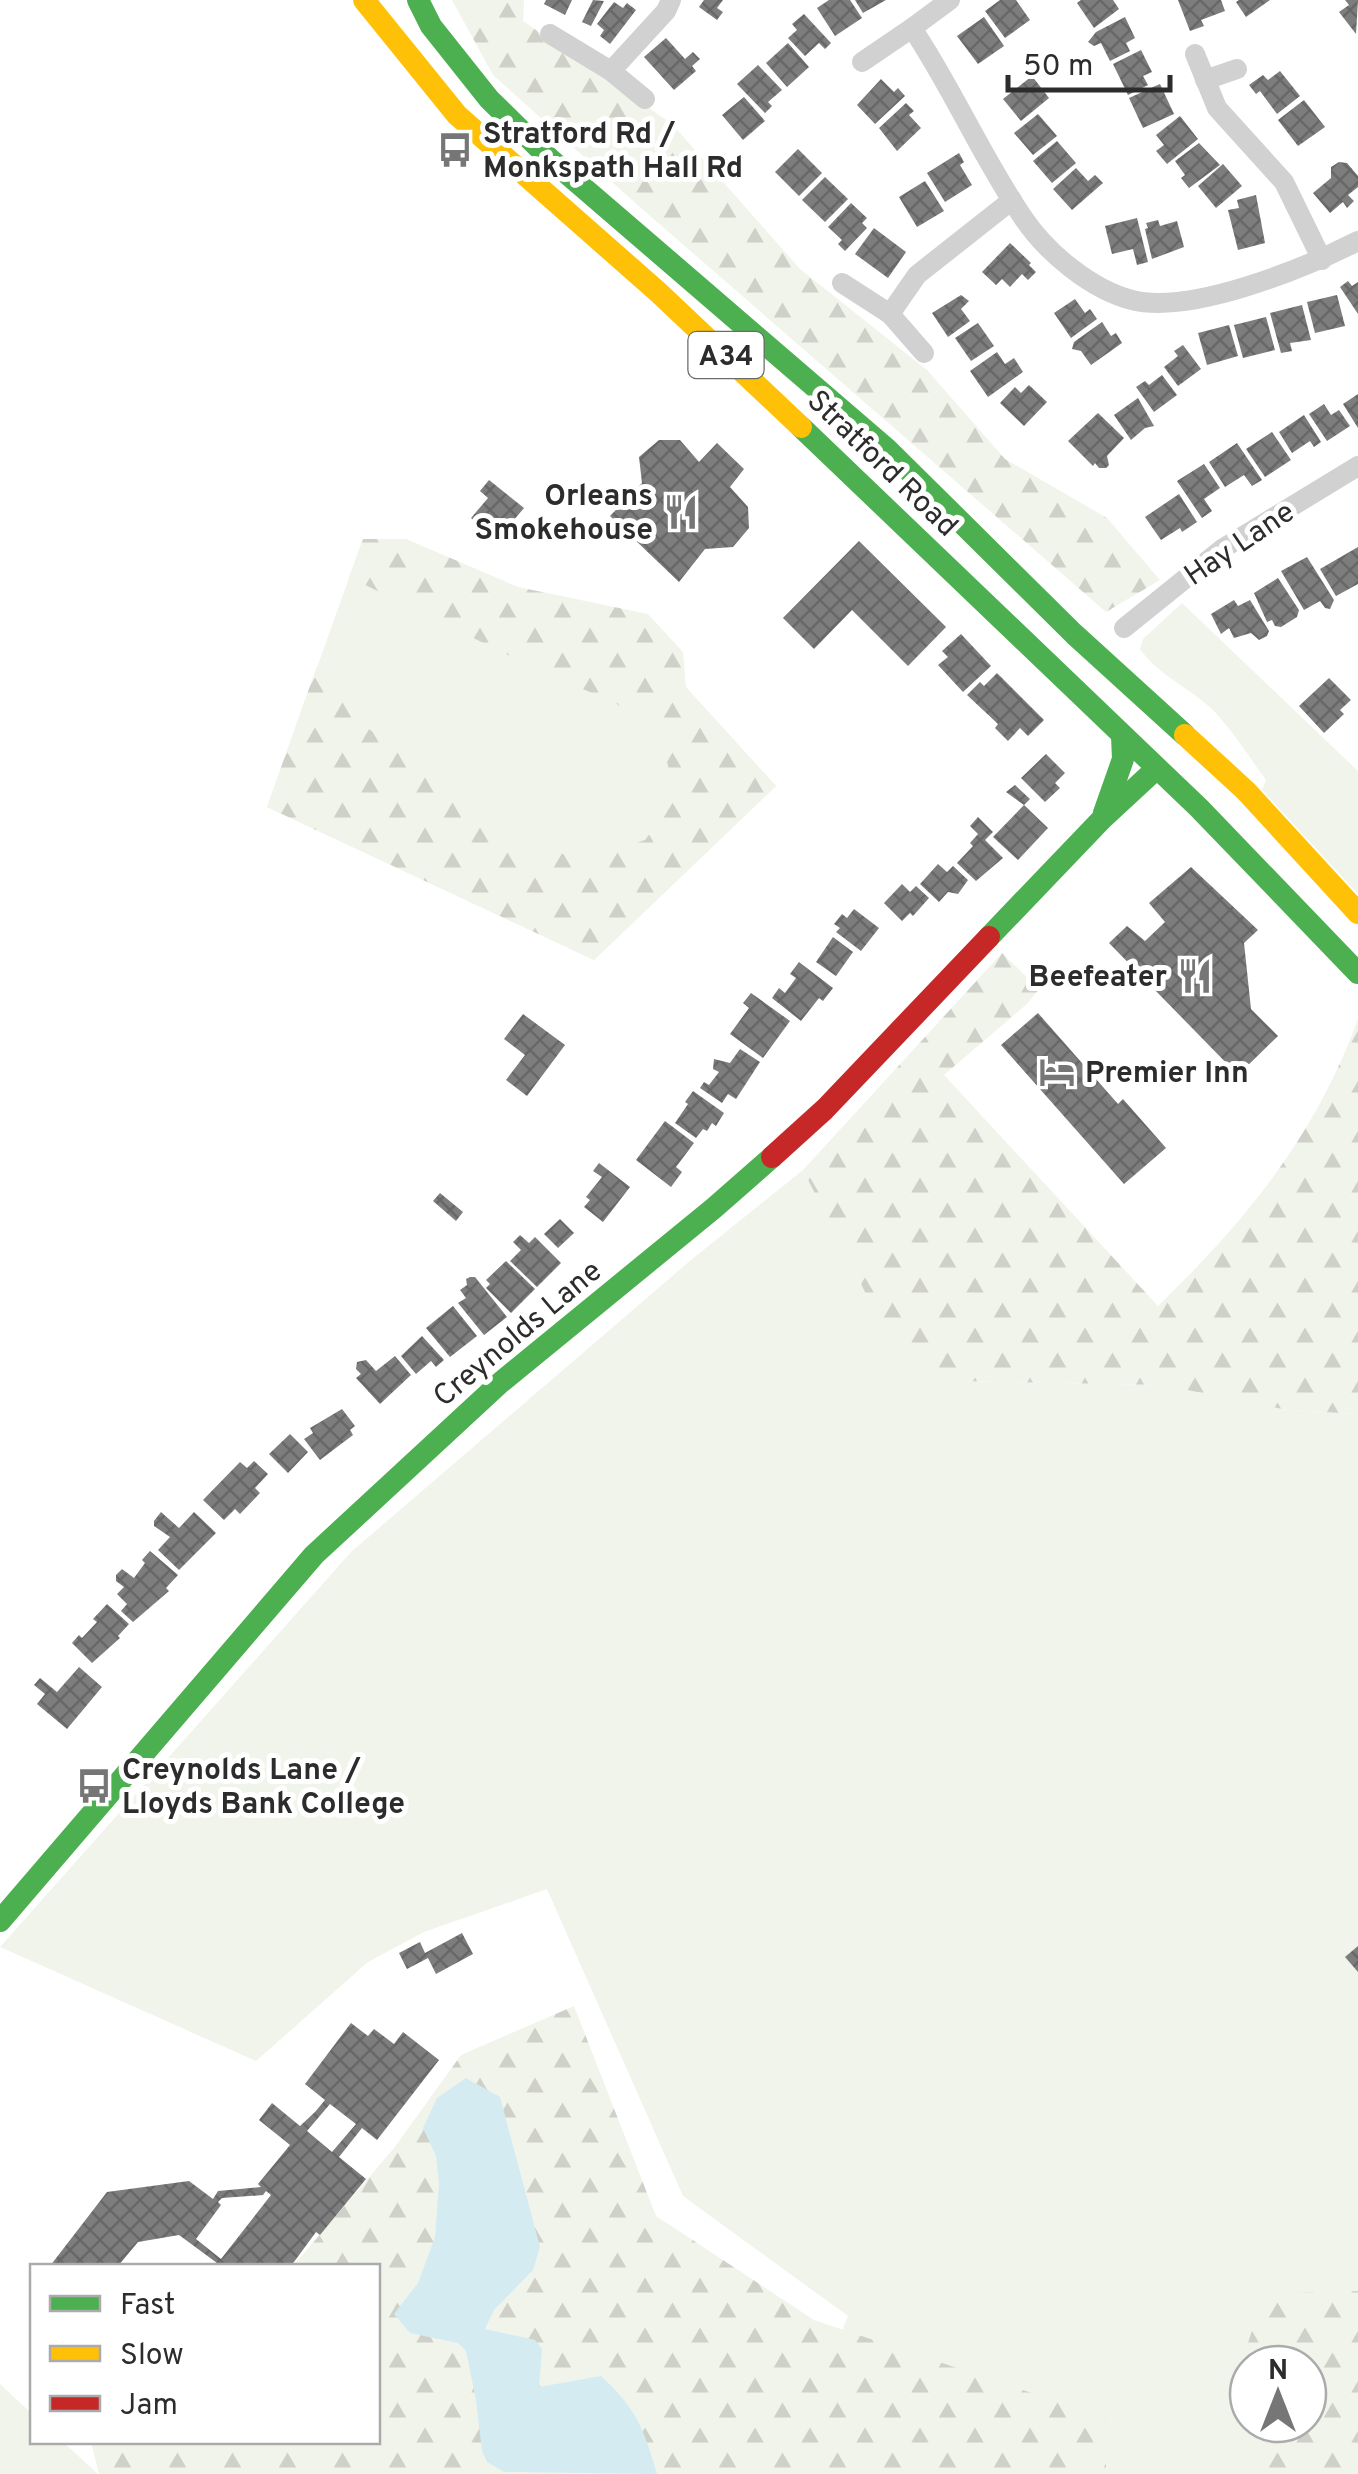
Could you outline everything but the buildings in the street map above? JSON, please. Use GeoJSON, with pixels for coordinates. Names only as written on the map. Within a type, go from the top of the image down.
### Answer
{"type":"FeatureCollection","features":[{"type":"Feature","properties":{"kind":"main road","name":"Stratford Road"},"geometry":{"type":"LineString","coordinates":[[364,0],[457,115],[672,305],[1122,736],[1172,752],[1246,791],[1358,913]]}},
{"type":"Feature","properties":{"kind":"main road","name":"Stratford Road"},"geometry":{"type":"LineString","coordinates":[[418,0],[431,26],[489,99],[550,159],[887,449],[1074,634],[1081,658],[1172,752],[1199,808],[1358,974]]}},
{"type":"Feature","properties":{"kind":"main road","name":"Creynolds Lane"},"geometry":{"type":"LineString","coordinates":[[1102,819],[1123,759],[1122,736]]}},
{"type":"Feature","properties":{"kind":"main road","name":"Creynolds Lane"},"geometry":{"type":"LineString","coordinates":[[0,1921],[314,1555],[500,1383],[704,1217],[825,1109],[1102,819],[1172,752]]}},
{"type":"Feature","properties":{"kind":"street"},"geometry":{"type":"LineString","coordinates":[[610,70],[671,0]]}},
{"type":"Feature","properties":{"kind":"street"},"geometry":{"type":"LineString","coordinates":[[862,62],[950,0]]}},
{"type":"Feature","properties":{"kind":"street"},"geometry":{"type":"LineString","coordinates":[[912,28],[1026,222],[1050,248],[1103,288],[1132,300],[1159,303],[1203,298],[1322,260],[1358,241]]}},
{"type":"Feature","properties":{"kind":"street"},"geometry":{"type":"LineString","coordinates":[[550,34],[610,70],[645,100]]}},
{"type":"Feature","properties":{"kind":"street"},"geometry":{"type":"LineString","coordinates":[[1195,54],[1216,108],[1284,182],[1322,260]]}},
{"type":"Feature","properties":{"kind":"street"},"geometry":{"type":"LineString","coordinates":[[1205,80],[1237,69]]}},
{"type":"Feature","properties":{"kind":"street"},"geometry":{"type":"LineString","coordinates":[[890,314],[916,275],[1012,200]]}},
{"type":"Feature","properties":{"kind":"street"},"geometry":{"type":"LineString","coordinates":[[842,284],[890,314],[924,353]]}},
{"type":"Feature","properties":{"kind":"street","name":"Hay Lane"},"geometry":{"type":"LineString","coordinates":[[1124,628],[1222,549],[1358,466]]}},
{"type":"Feature","properties":{"kind":"green space"},"geometry":{"type":"Polygon","coordinates":[[[452,0],[524,0],[523,21],[672,124],[800,269],[927,370],[1005,459],[1107,518],[1160,580],[1106,612],[493,75],[452,0]]]}},
{"type":"Feature","properties":{"kind":"green space"},"geometry":{"type":"Polygon","coordinates":[[[363,539],[686,687],[776,786],[594,960],[267,807],[363,539]]]}},
{"type":"Feature","properties":{"kind":"green space"},"geometry":{"type":"Polygon","coordinates":[[[363,539],[406,539],[518,587],[648,614],[683,652],[686,688],[776,786],[594,960],[267,807],[317,666],[369,729],[454,792],[507,838],[584,860],[645,840],[675,800],[662,737],[614,702],[551,676],[349,577],[363,539]]]}},
{"type":"Feature","properties":{"kind":"green space"},"geometry":{"type":"Polygon","coordinates":[[[1182,603],[1358,771],[1358,894],[1262,790],[1266,780],[1220,718],[1140,649],[1143,639],[1182,603]]]}},
{"type":"Feature","properties":{"kind":"green space"},"geometry":{"type":"Polygon","coordinates":[[[1002,953],[1039,989],[1027,1004],[944,1075],[1158,1306],[1220,1242],[1275,1174],[1321,1101],[1358,1019],[1358,1414],[1287,1410],[1162,1385],[958,1381],[899,1359],[803,1170],[1002,953]]]}},
{"type":"Feature","properties":{"kind":"green space"},"geometry":{"type":"Polygon","coordinates":[[[803,1170],[899,1359],[958,1381],[1162,1385],[1287,1410],[1358,1414],[1358,2474],[784,2474],[848,2316],[683,2196],[547,1889],[424,1932],[368,1962],[256,2061],[0,1947],[351,1552],[691,1260],[803,1170]]]}},
{"type":"Feature","properties":{"kind":"green space"},"geometry":{"type":"Polygon","coordinates":[[[574,2006],[656,2216],[814,2320],[1106,2418],[1106,2474],[99,2474],[92,2444],[380,2444],[380,2264],[295,2264],[394,2148],[461,2055],[574,2006]]]}},
{"type":"Feature","properties":{"kind":"green space"},"geometry":{"type":"Polygon","coordinates":[[[1358,2291],[1358,2474],[1270,2474],[1263,2444],[1328,2444],[1328,2344],[1248,2344],[1264,2294],[1358,2291]]]}},
{"type":"Feature","properties":{"kind":"green space"},"geometry":{"type":"Polygon","coordinates":[[[0,2384],[30,2412],[30,2444],[65,2444],[98,2474],[0,2474],[0,2384]]]}},
{"type":"Feature","properties":{"kind":"water"},"geometry":{"type":"Polygon","coordinates":[[[466,2078],[500,2097],[540,2247],[533,2270],[494,2310],[485,2329],[535,2340],[542,2349],[539,2387],[601,2376],[623,2398],[637,2420],[657,2474],[504,2472],[487,2462],[466,2351],[458,2343],[410,2333],[394,2314],[418,2283],[435,2237],[439,2184],[436,2156],[423,2128],[437,2098],[466,2078]]]}},
{"type":"Feature","properties":{"kind":"traffic: fast"},"geometry":{"type":"LineString","coordinates":[[418,0],[431,26],[489,99],[550,159],[887,449],[1074,634],[1185,735]]}},
{"type":"Feature","properties":{"kind":"traffic: fast"},"geometry":{"type":"LineString","coordinates":[[801,427],[1199,808],[1358,973]]}},
{"type":"Feature","properties":{"kind":"traffic: fast"},"geometry":{"type":"LineString","coordinates":[[1104,813],[1123,759],[1122,736]]}},
{"type":"Feature","properties":{"kind":"traffic: fast"},"geometry":{"type":"LineString","coordinates":[[989,937],[1102,819],[1156,769]]}},
{"type":"Feature","properties":{"kind":"traffic: fast"},"geometry":{"type":"LineString","coordinates":[[0,1921],[314,1555],[500,1383],[772,1157]]}},
{"type":"Feature","properties":{"kind":"traffic: slow"},"geometry":{"type":"LineString","coordinates":[[364,0],[457,115],[658,292],[801,427]]}},
{"type":"Feature","properties":{"kind":"traffic: slow"},"geometry":{"type":"LineString","coordinates":[[1185,735],[1246,791],[1358,913]]}},
{"type":"Feature","properties":{"kind":"traffic: jam"},"geometry":{"type":"LineString","coordinates":[[772,1157],[825,1109],[989,937]]}},
{"type":"Feature","properties":{"kind":"place","name":"Stratford Rd / Monkspath Hall Rd"},"geometry":{"type":"Point","coordinates":[455,150]}},
{"type":"Feature","properties":{"kind":"place","name":"Orleans Smokehouse"},"geometry":{"type":"Point","coordinates":[681,512]}},
{"type":"Feature","properties":{"kind":"place","name":"Beefeater"},"geometry":{"type":"Point","coordinates":[1195,976]}},
{"type":"Feature","properties":{"kind":"place","name":"Premier Inn"},"geometry":{"type":"Point","coordinates":[1057,1072]}},
{"type":"Feature","properties":{"kind":"place","name":"Creynolds Lane / Lloyds Bank College"},"geometry":{"type":"Point","coordinates":[94,1786]}}]}
